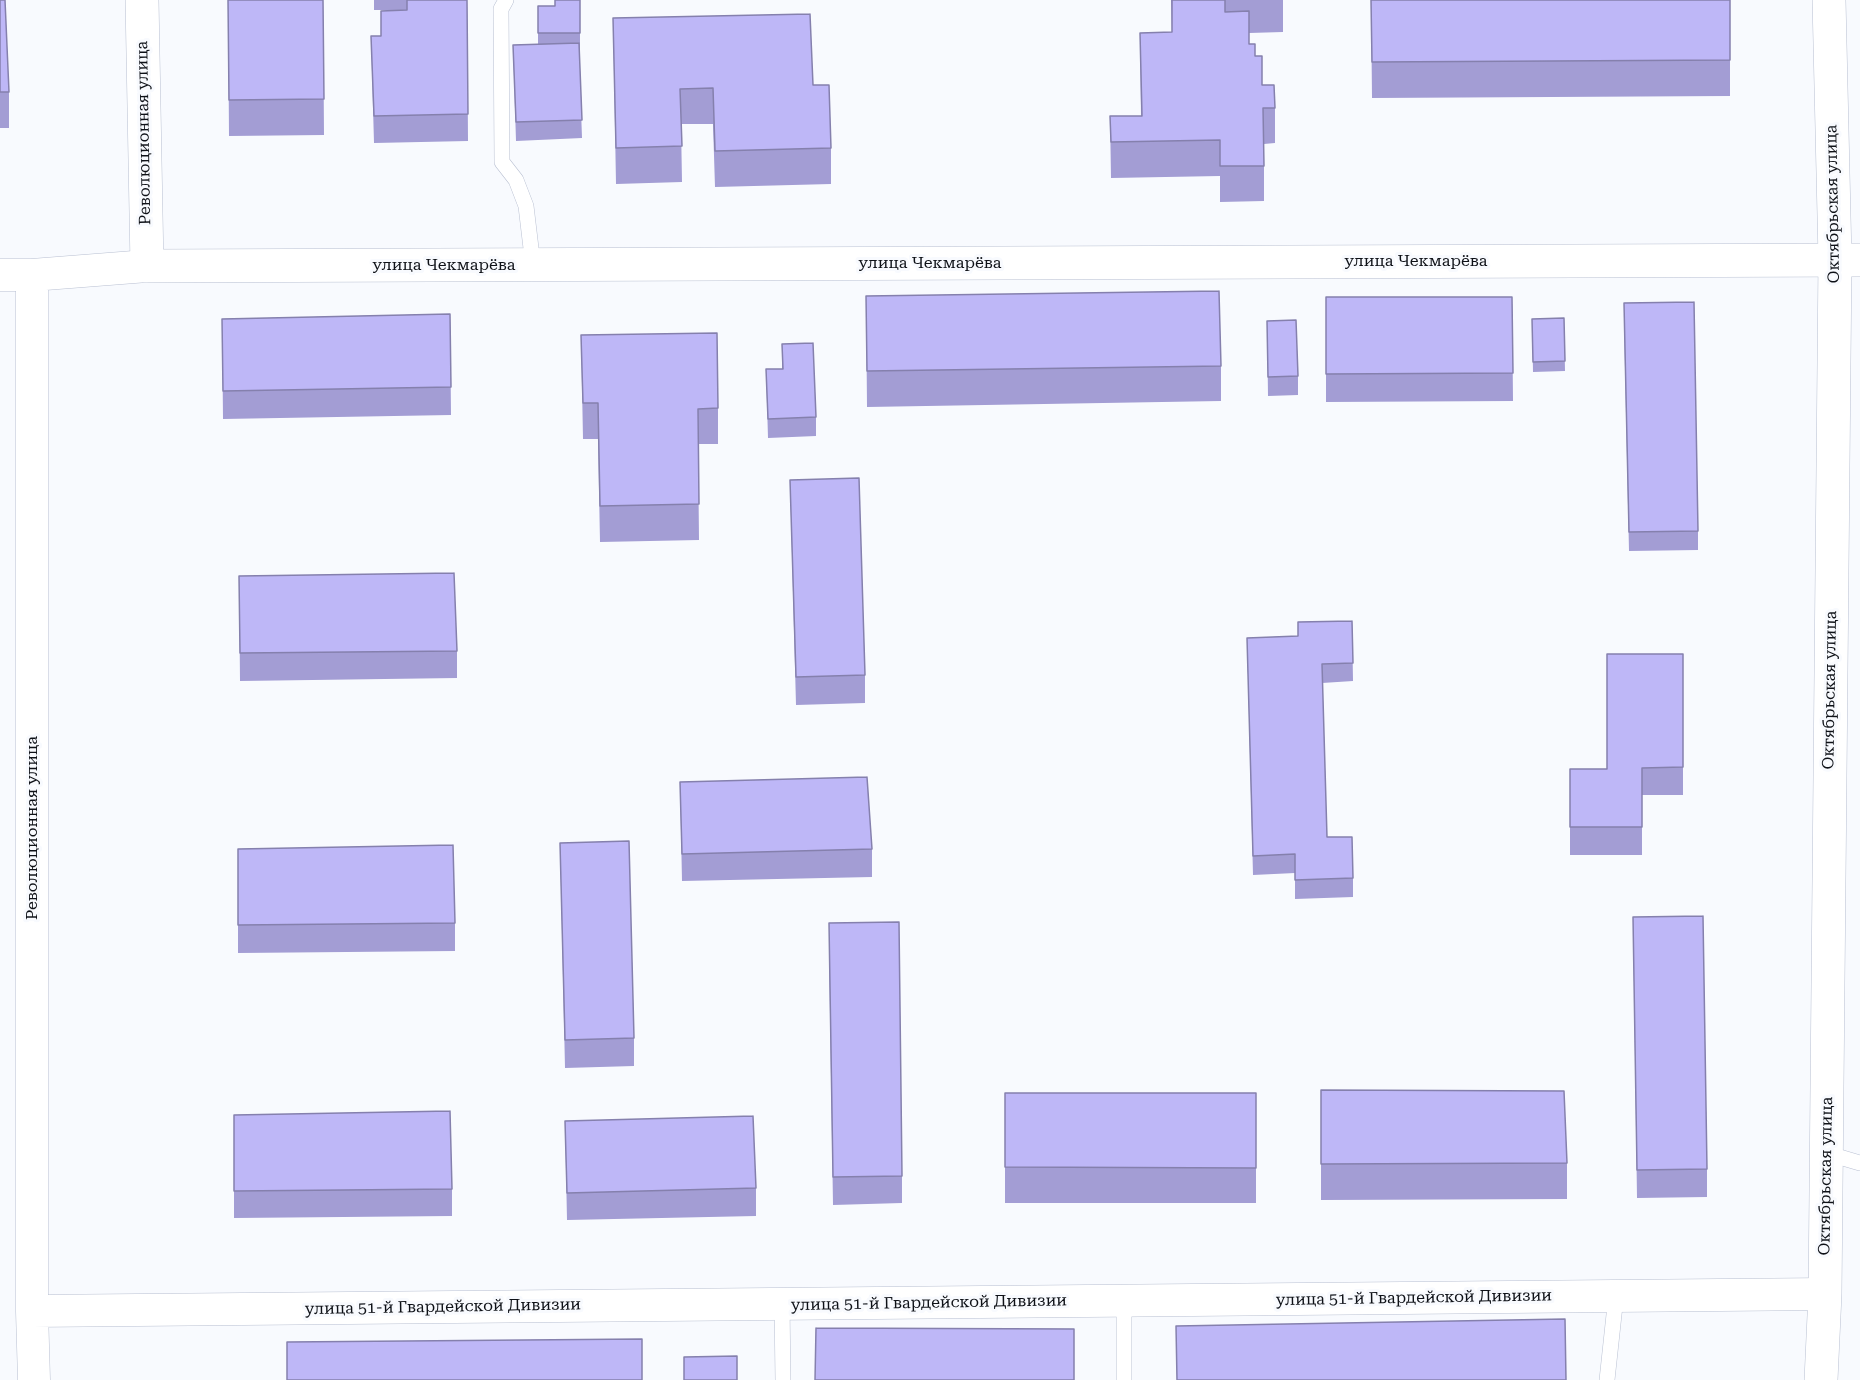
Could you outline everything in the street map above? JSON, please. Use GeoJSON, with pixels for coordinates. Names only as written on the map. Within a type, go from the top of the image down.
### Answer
{"type":"FeatureCollection","features":[{"type":"Feature","properties":{"kind":"street","name":"Революционная улица"},"geometry":{"type":"LineString","coordinates":[[142,0],[147,267]]}},
{"type":"Feature","properties":{"kind":"street","name":"Октябрьская улица"},"geometry":{"type":"LineString","coordinates":[[1821,1380],[1825,1294],[1826,1153],[1847,260],[1829,0]]}},
{"type":"Feature","properties":{"kind":"street","name":"улица Чекмарёва"},"geometry":{"type":"LineString","coordinates":[[0,275],[147,267],[1847,260]]}},
{"type":"Feature","properties":{"kind":"street","name":"Революционная улица"},"geometry":{"type":"LineString","coordinates":[[32,275],[32,1311],[34,1380]]}},
{"type":"Feature","properties":{"kind":"street","name":"улица 51-й Гвардейской Дивизии"},"geometry":{"type":"LineString","coordinates":[[32,1311],[1825,1294]]}},
{"type":"Feature","properties":{"kind":"lane"},"geometry":{"type":"LineString","coordinates":[[506,0],[501,9],[502,162],[516,180],[526,206],[533,265]]}},
{"type":"Feature","properties":{"kind":"lane"},"geometry":{"type":"LineString","coordinates":[[1826,1153],[1860,1163]]}},
{"type":"Feature","properties":{"kind":"lane"},"geometry":{"type":"LineString","coordinates":[[1607,1380],[1616,1296]]}},
{"type":"Feature","properties":{"kind":"lane"},"geometry":{"type":"LineString","coordinates":[[1124,1301],[1124,1380]]}},
{"type":"Feature","properties":{"kind":"lane"},"geometry":{"type":"LineString","coordinates":[[782,1304],[783,1380]]}},
{"type":"Feature","properties":{"kind":"building"},"geometry":{"type":"Polygon","coordinates":[[[0,0],[5,0],[9,92],[0,92],[0,0]]]}},
{"type":"Feature","properties":{"kind":"building"},"geometry":{"type":"Polygon","coordinates":[[[228,0],[323,0],[324,99],[229,100],[228,0]]]}},
{"type":"Feature","properties":{"kind":"building"},"geometry":{"type":"Polygon","coordinates":[[[407,0],[467,0],[468,114],[374,116],[371,36],[381,36],[381,11],[407,10],[407,0]]]}},
{"type":"Feature","properties":{"kind":"building"},"geometry":{"type":"Polygon","coordinates":[[[555,0],[580,0],[580,33],[538,33],[538,6],[555,6],[555,0]]]}},
{"type":"Feature","properties":{"kind":"building"},"geometry":{"type":"Polygon","coordinates":[[[1172,0],[1225,0],[1225,12],[1249,11],[1249,44],[1255,44],[1255,56],[1262,56],[1262,85],[1274,85],[1275,108],[1263,108],[1264,166],[1220,166],[1220,140],[1111,142],[1110,116],[1142,116],[1140,33],[1172,32],[1172,0]]]}},
{"type":"Feature","properties":{"kind":"building"},"geometry":{"type":"Polygon","coordinates":[[[1371,0],[1730,0],[1730,60],[1372,62],[1371,0]]]}},
{"type":"Feature","properties":{"kind":"building"},"geometry":{"type":"Polygon","coordinates":[[[810,14],[813,85],[829,85],[831,148],[715,151],[713,88],[680,89],[682,146],[616,148],[613,18],[810,14]]]}},
{"type":"Feature","properties":{"kind":"building"},"geometry":{"type":"Polygon","coordinates":[[[579,43],[582,120],[516,122],[513,45],[579,43]]]}},
{"type":"Feature","properties":{"kind":"building"},"geometry":{"type":"Polygon","coordinates":[[[1219,291],[1221,366],[867,371],[866,296],[1219,291]]]}},
{"type":"Feature","properties":{"kind":"building"},"geometry":{"type":"Polygon","coordinates":[[[1326,297],[1512,297],[1513,373],[1326,374],[1326,297]]]}},
{"type":"Feature","properties":{"kind":"building"},"geometry":{"type":"Polygon","coordinates":[[[1694,302],[1698,531],[1629,532],[1624,303],[1694,302]]]}},
{"type":"Feature","properties":{"kind":"building"},"geometry":{"type":"Polygon","coordinates":[[[450,314],[451,387],[223,391],[222,319],[450,314]]]}},
{"type":"Feature","properties":{"kind":"building"},"geometry":{"type":"Polygon","coordinates":[[[1564,318],[1565,361],[1533,362],[1532,319],[1564,318]]]}},
{"type":"Feature","properties":{"kind":"building"},"geometry":{"type":"Polygon","coordinates":[[[1296,320],[1298,376],[1268,377],[1267,321],[1296,320]]]}},
{"type":"Feature","properties":{"kind":"building"},"geometry":{"type":"Polygon","coordinates":[[[717,333],[718,408],[698,409],[699,504],[600,506],[598,403],[583,403],[581,335],[717,333]]]}},
{"type":"Feature","properties":{"kind":"building"},"geometry":{"type":"Polygon","coordinates":[[[813,343],[816,417],[768,419],[766,369],[783,369],[782,344],[813,343]]]}},
{"type":"Feature","properties":{"kind":"building"},"geometry":{"type":"Polygon","coordinates":[[[859,478],[865,675],[796,677],[790,480],[859,478]]]}},
{"type":"Feature","properties":{"kind":"building"},"geometry":{"type":"Polygon","coordinates":[[[454,573],[457,651],[240,653],[239,576],[454,573]]]}},
{"type":"Feature","properties":{"kind":"building"},"geometry":{"type":"Polygon","coordinates":[[[1352,621],[1353,663],[1322,664],[1327,837],[1352,837],[1353,878],[1295,880],[1295,854],[1253,856],[1247,638],[1298,636],[1298,622],[1352,621]]]}},
{"type":"Feature","properties":{"kind":"building"},"geometry":{"type":"Polygon","coordinates":[[[1607,654],[1683,654],[1683,767],[1642,768],[1642,827],[1570,827],[1570,769],[1607,769],[1607,654]]]}},
{"type":"Feature","properties":{"kind":"building"},"geometry":{"type":"Polygon","coordinates":[[[867,777],[872,849],[682,854],[680,782],[867,777]]]}},
{"type":"Feature","properties":{"kind":"building"},"geometry":{"type":"Polygon","coordinates":[[[629,841],[634,1038],[565,1040],[560,843],[629,841]]]}},
{"type":"Feature","properties":{"kind":"building"},"geometry":{"type":"Polygon","coordinates":[[[453,845],[455,923],[238,925],[238,849],[453,845]]]}},
{"type":"Feature","properties":{"kind":"building"},"geometry":{"type":"Polygon","coordinates":[[[1703,916],[1707,1169],[1637,1170],[1633,917],[1703,916]]]}},
{"type":"Feature","properties":{"kind":"building"},"geometry":{"type":"Polygon","coordinates":[[[899,922],[902,1176],[833,1177],[829,923],[899,922]]]}},
{"type":"Feature","properties":{"kind":"building"},"geometry":{"type":"Polygon","coordinates":[[[1321,1090],[1564,1091],[1567,1163],[1321,1164],[1321,1090]]]}},
{"type":"Feature","properties":{"kind":"building"},"geometry":{"type":"Polygon","coordinates":[[[1005,1093],[1256,1093],[1256,1168],[1005,1167],[1005,1093]]]}},
{"type":"Feature","properties":{"kind":"building"},"geometry":{"type":"Polygon","coordinates":[[[450,1111],[452,1189],[234,1191],[234,1115],[450,1111]]]}},
{"type":"Feature","properties":{"kind":"building"},"geometry":{"type":"Polygon","coordinates":[[[753,1116],[756,1188],[567,1193],[565,1121],[753,1116]]]}},
{"type":"Feature","properties":{"kind":"building"},"geometry":{"type":"Polygon","coordinates":[[[1565,1319],[1566,1380],[1177,1380],[1176,1326],[1565,1319]]]}},
{"type":"Feature","properties":{"kind":"building"},"geometry":{"type":"Polygon","coordinates":[[[816,1328],[1074,1329],[1074,1380],[815,1380],[816,1328]]]}},
{"type":"Feature","properties":{"kind":"building"},"geometry":{"type":"Polygon","coordinates":[[[642,1339],[642,1380],[287,1380],[287,1342],[642,1339]]]}},
{"type":"Feature","properties":{"kind":"building"},"geometry":{"type":"Polygon","coordinates":[[[737,1356],[737,1380],[684,1380],[684,1357],[737,1356]]]}}]}
